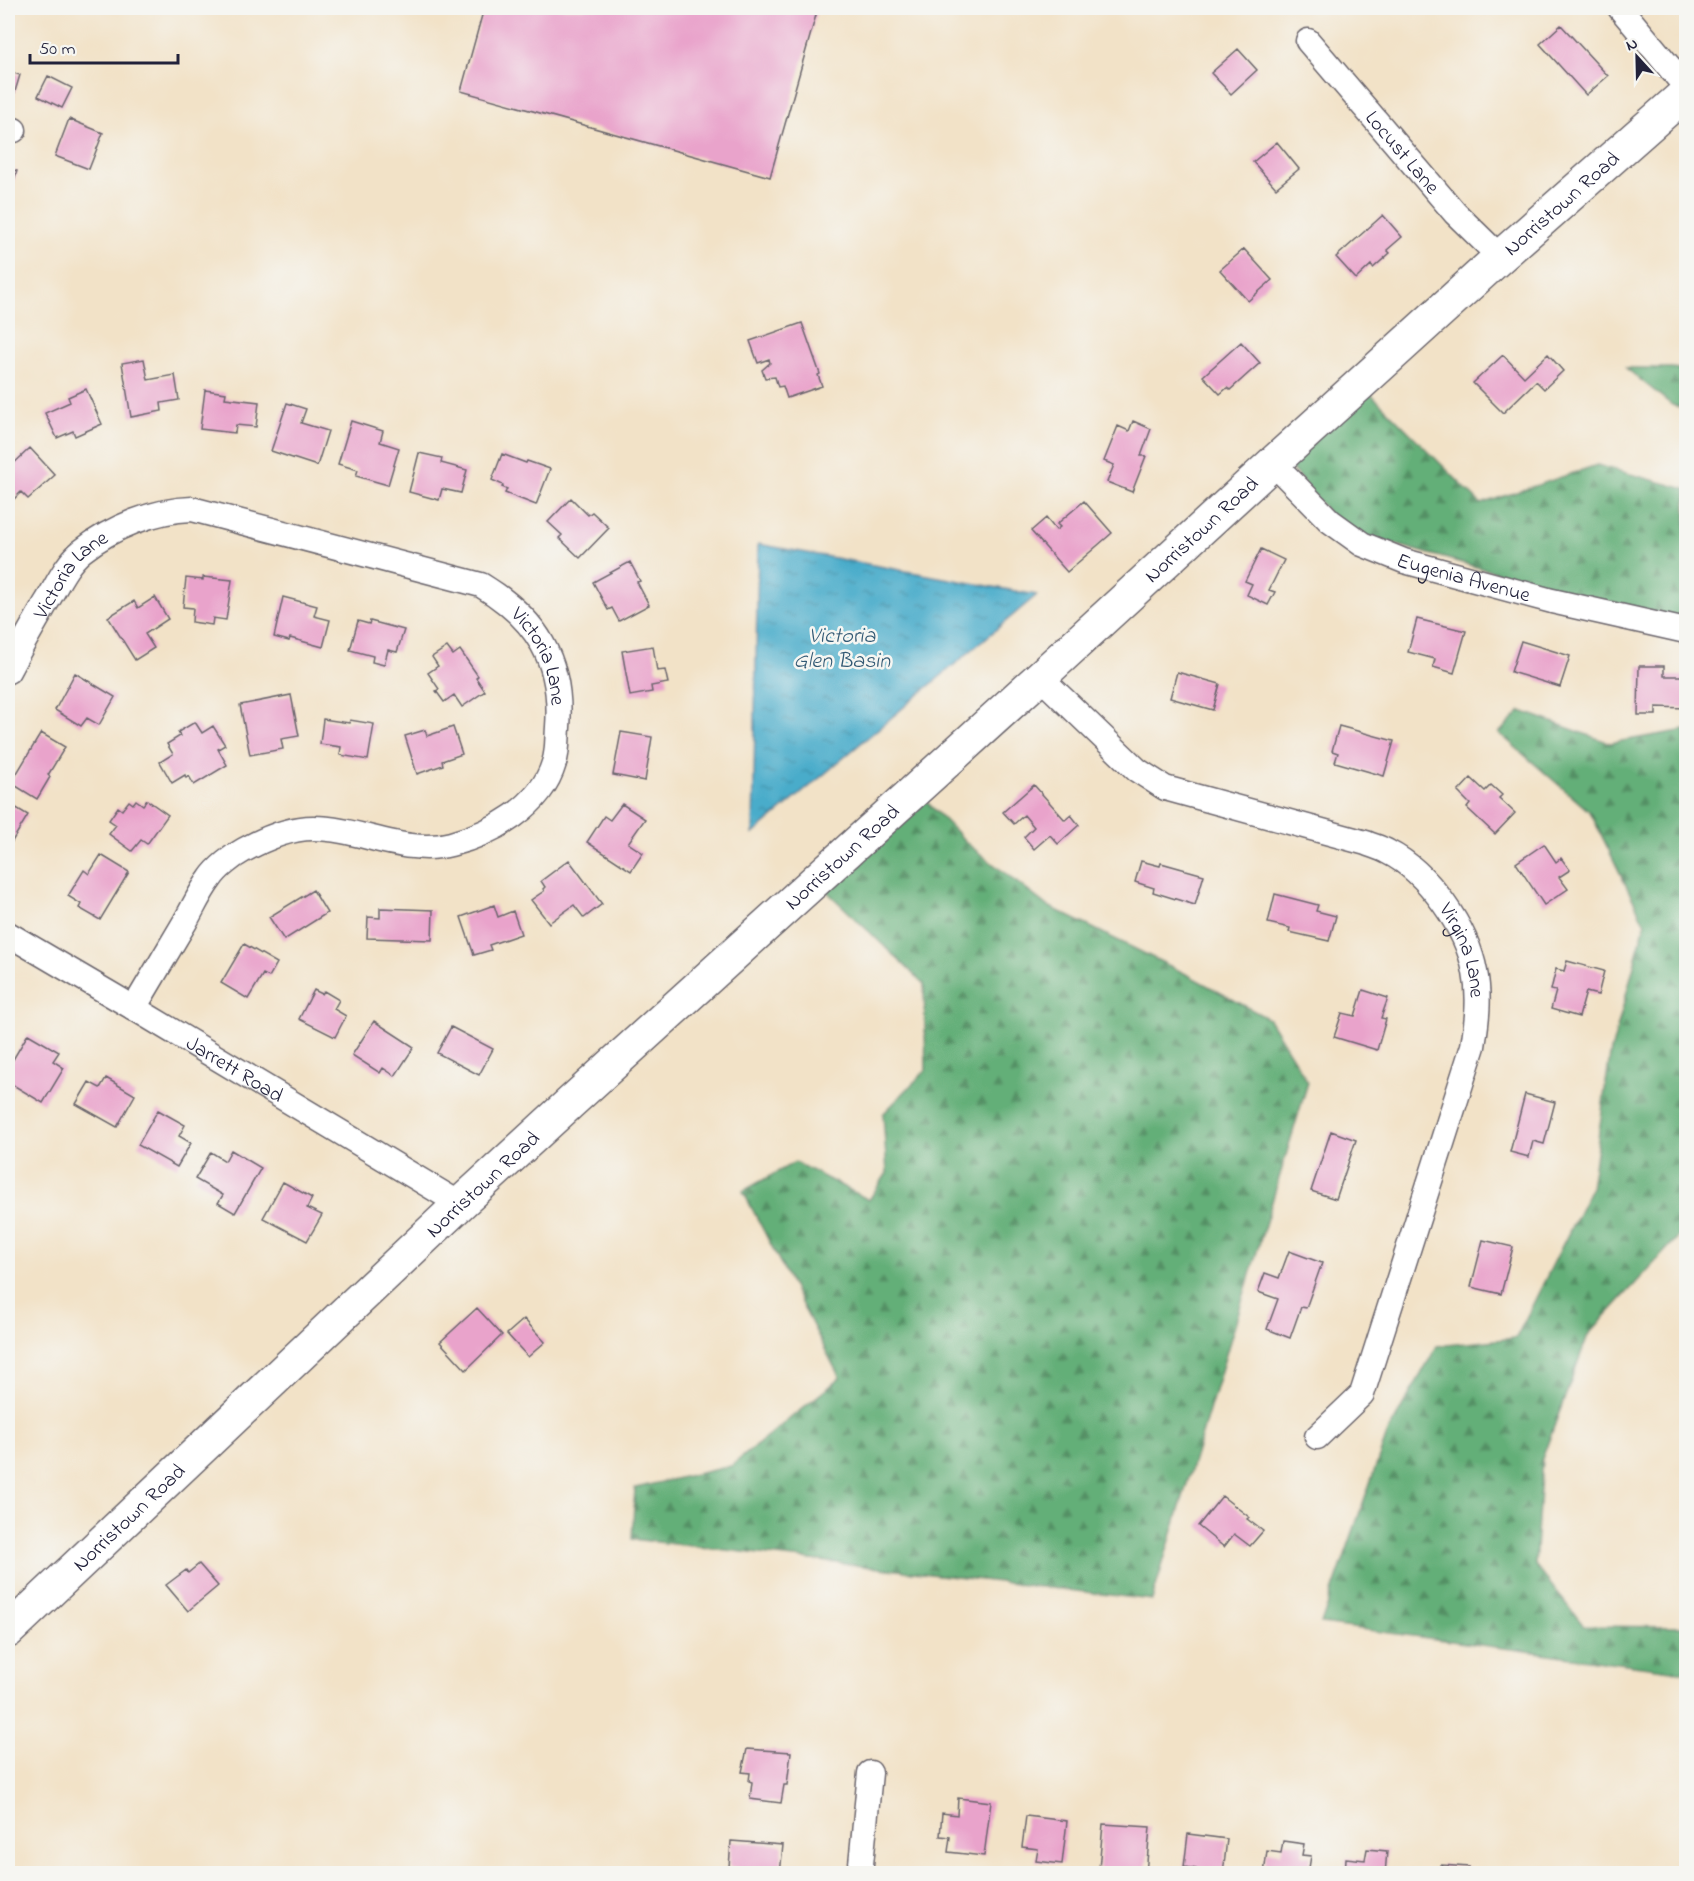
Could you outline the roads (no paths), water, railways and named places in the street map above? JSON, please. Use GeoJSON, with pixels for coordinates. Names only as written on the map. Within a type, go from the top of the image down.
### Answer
{"type":"FeatureCollection","features":[{"type":"Feature","properties":{"kind":"main road","name":"Norristown Road"},"geometry":{"type":"LineString","coordinates":[[8,1631],[460,1204],[1500,257],[1686,93]]}},
{"type":"Feature","properties":{"kind":"street"},"geometry":{"type":"LineString","coordinates":[[1620,8],[1686,87]]}},
{"type":"Feature","properties":{"kind":"street","name":"Locust Lane"},"geometry":{"type":"LineString","coordinates":[[1308,41],[1455,213],[1500,257]]}},
{"type":"Feature","properties":{"kind":"street","name":"Eugenia Avenue"},"geometry":{"type":"LineString","coordinates":[[1273,463],[1330,521],[1362,544],[1404,561],[1541,598],[1686,631]]}},
{"type":"Feature","properties":{"kind":"street","name":"Victoria Lane"},"geometry":{"type":"LineString","coordinates":[[8,671],[66,569],[82,551],[122,527],[159,514],[192,509],[481,585],[514,609],[537,633],[550,658],[560,707],[554,763],[536,795],[524,809],[470,838],[428,848],[403,845],[332,829],[311,828],[289,832],[243,851],[211,877],[134,1008]]}},
{"type":"Feature","properties":{"kind":"street","name":"Virgina Lane"},"geometry":{"type":"LineString","coordinates":[[1041,677],[1137,770],[1165,788],[1366,843],[1389,852],[1410,867],[1436,894],[1456,921],[1470,953],[1478,993],[1477,1021],[1473,1046],[1459,1091],[1362,1394],[1317,1437]]}},
{"type":"Feature","properties":{"kind":"street","name":"Jarrett Road"},"geometry":{"type":"LineString","coordinates":[[8,934],[460,1204]]}},
{"type":"Feature","properties":{"kind":"street"},"geometry":{"type":"LineString","coordinates":[[860,1874],[870,1773]]}},
{"type":"Feature","properties":{"kind":"water","name":"Victoria Glen Basin"},"geometry":{"type":"Polygon","coordinates":[[[758,544],[1037,595],[753,834],[758,544]]]}}]}
